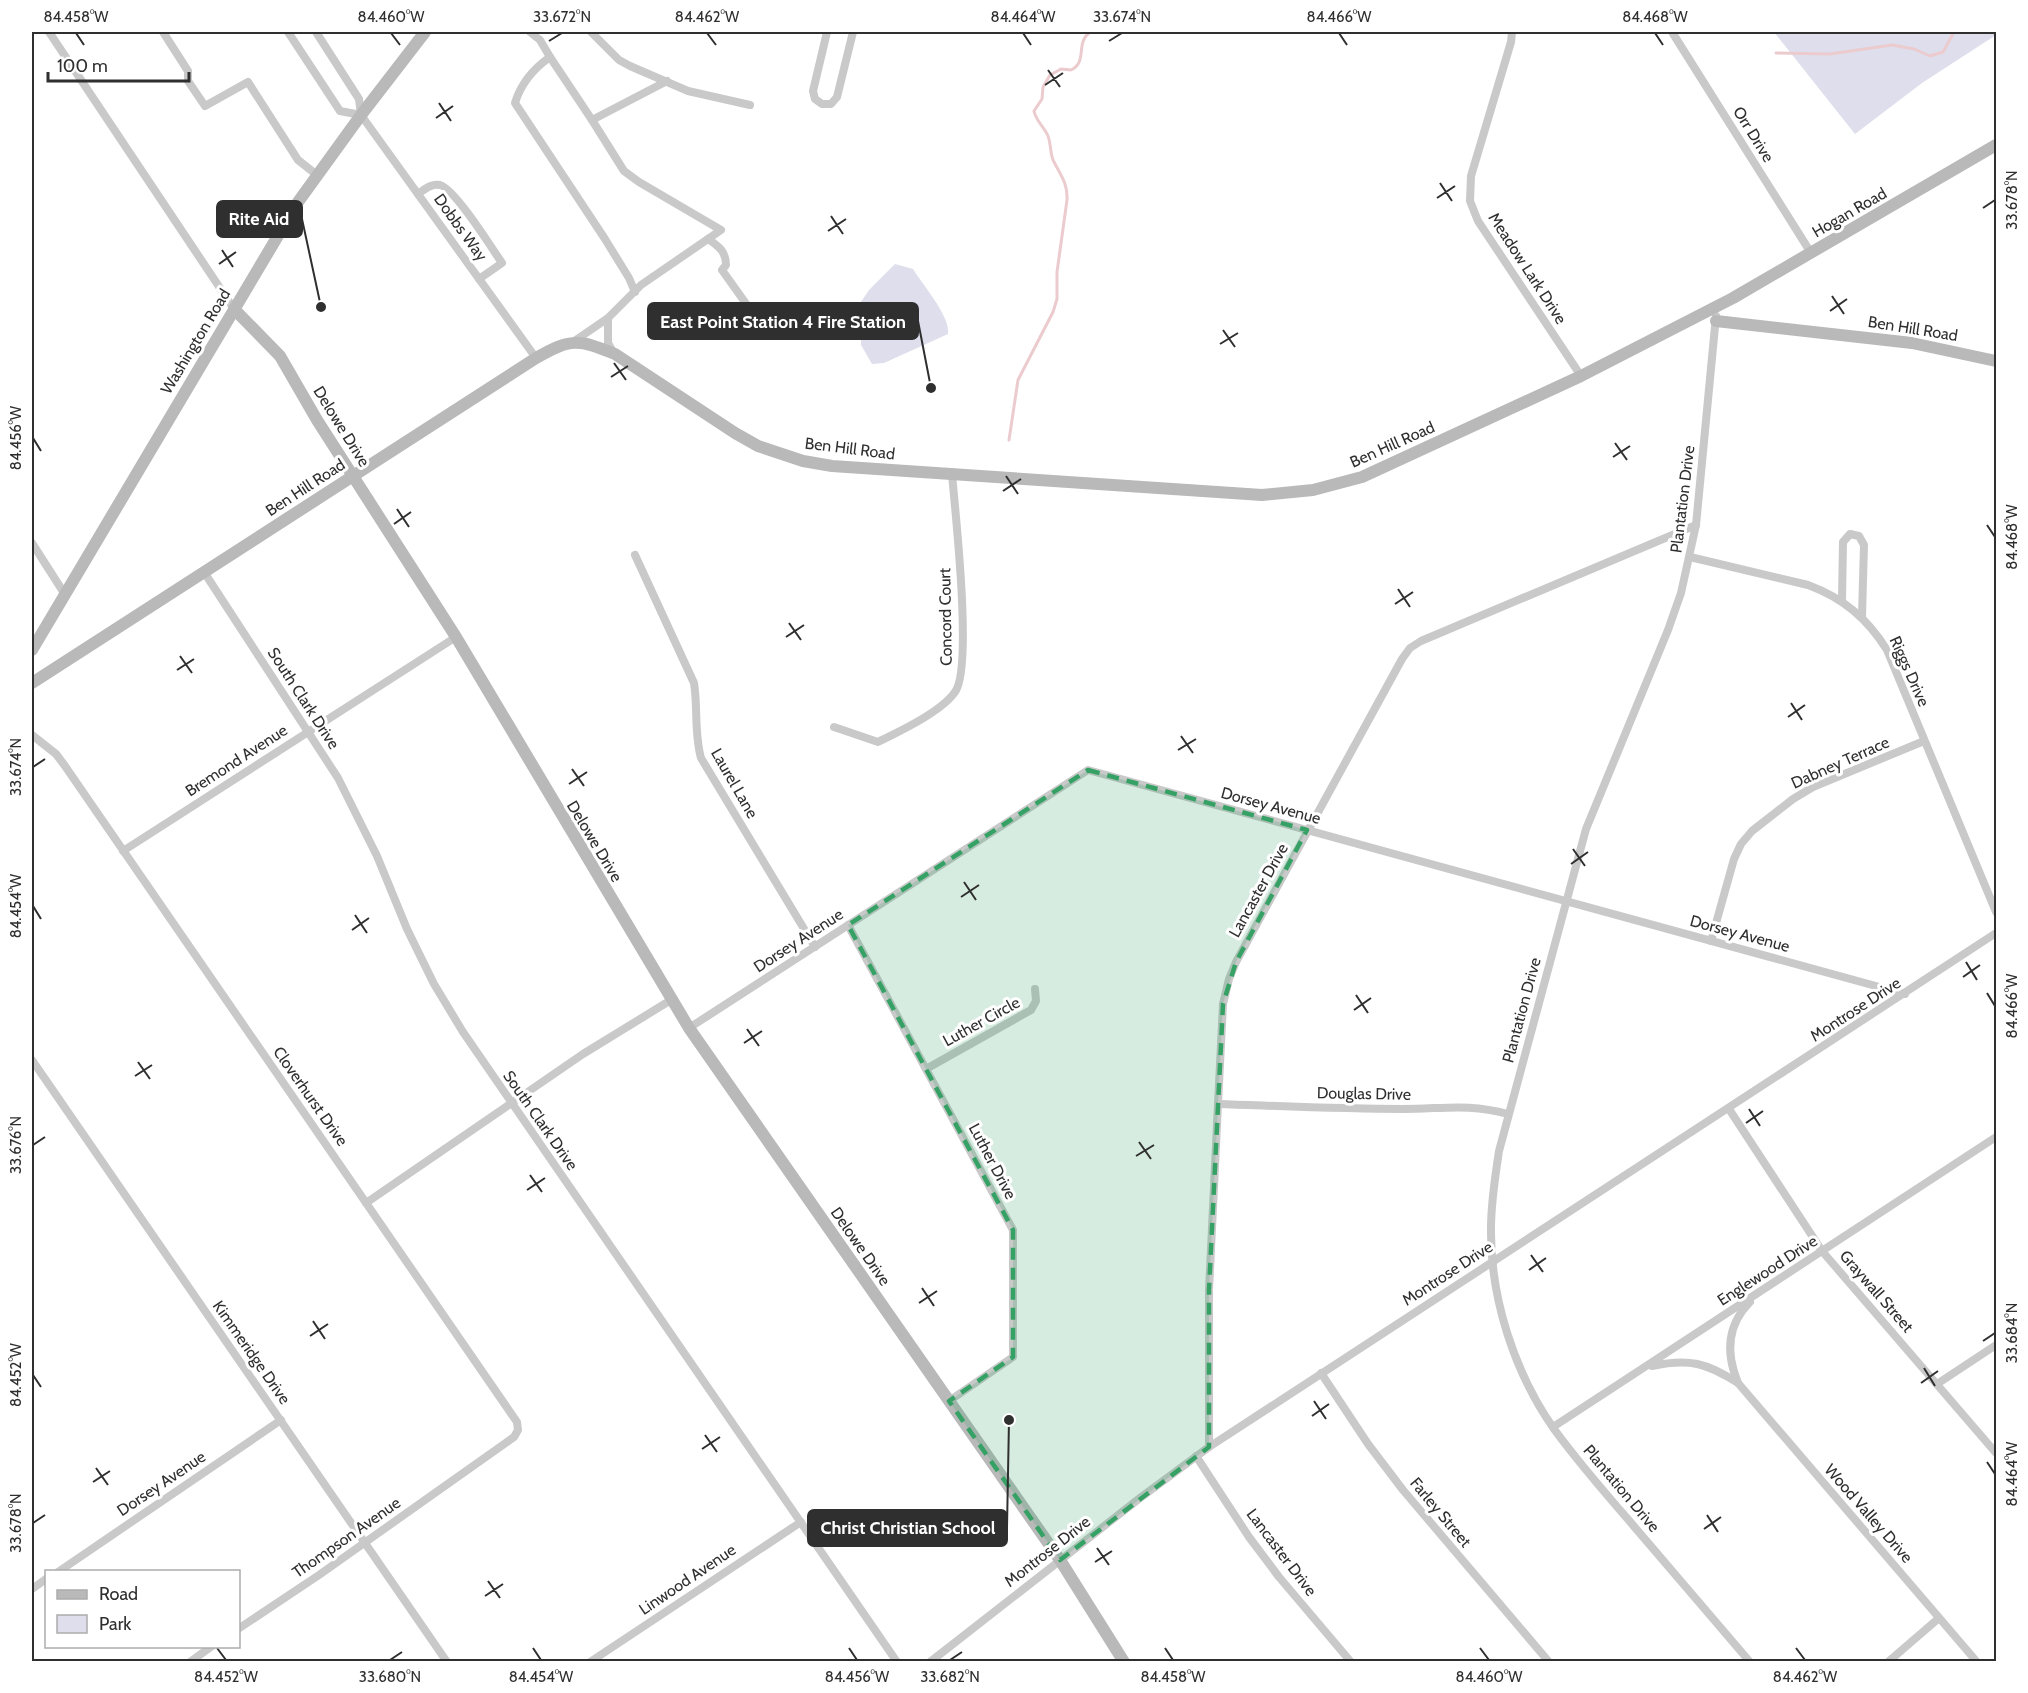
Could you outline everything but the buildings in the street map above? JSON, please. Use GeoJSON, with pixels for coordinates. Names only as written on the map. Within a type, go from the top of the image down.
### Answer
{"type":"FeatureCollection","features":[{"type":"Feature","properties":{"kind":"street","name":"Delowe Drive"},"geometry":{"type":"LineString","coordinates":[[49,32],[234,309],[280,356],[317,420],[456,637],[670,1000],[1060,1560],[1124,1662]]}},
{"type":"Feature","properties":{"kind":"street"},"geometry":{"type":"LineString","coordinates":[[163,32],[188,71],[188,81],[204,106],[248,82],[298,160],[317,175]]}},
{"type":"Feature","properties":{"kind":"street"},"geometry":{"type":"LineString","coordinates":[[288,32],[340,111],[361,115],[359,99],[316,32]]}},
{"type":"Feature","properties":{"kind":"street","name":"Washington Road"},"geometry":{"type":"LineString","coordinates":[[32,650],[298,202],[425,32]]}},
{"type":"Feature","properties":{"kind":"street"},"geometry":{"type":"LineString","coordinates":[[530,32],[540,40],[624,171],[720,230],[641,285],[608,318],[573,342]]}},
{"type":"Feature","properties":{"kind":"street"},"geometry":{"type":"LineString","coordinates":[[591,32],[619,60],[688,91],[750,105]]}},
{"type":"Feature","properties":{"kind":"street"},"geometry":{"type":"LineString","coordinates":[[827,32],[813,91],[815,99],[822,104],[831,104],[837,97],[853,32]]}},
{"type":"Feature","properties":{"kind":"street","name":"Meadow Lark Drive"},"geometry":{"type":"LineString","coordinates":[[1512,32],[1471,176],[1470,201],[1478,221],[1581,376]]}},
{"type":"Feature","properties":{"kind":"street","name":"Orr Drive"},"geometry":{"type":"LineString","coordinates":[[1672,32],[1811,253]]}},
{"type":"Feature","properties":{"kind":"street"},"geometry":{"type":"LineString","coordinates":[[550,57],[538,65],[525,81],[515,103],[611,249],[635,292]]}},
{"type":"Feature","properties":{"kind":"street"},"geometry":{"type":"LineString","coordinates":[[592,120],[667,81]]}},
{"type":"Feature","properties":{"kind":"street","name":"Dobbs Way"},"geometry":{"type":"LineString","coordinates":[[361,115],[536,358]]}},
{"type":"Feature","properties":{"kind":"street","name":"Hogan Road"},"geometry":{"type":"LineString","coordinates":[[1717,306],[1996,145]]}},
{"type":"Feature","properties":{"kind":"street"},"geometry":{"type":"LineString","coordinates":[[418,194],[428,187],[439,185],[452,192],[502,263],[479,279]]}},
{"type":"Feature","properties":{"kind":"street"},"geometry":{"type":"LineString","coordinates":[[708,239],[724,254],[726,265],[722,270],[764,329]]}},
{"type":"Feature","properties":{"kind":"street","name":"Ben Hill Road"},"geometry":{"type":"LineString","coordinates":[[32,682],[536,358],[573,342],[594,346],[615,354],[735,433],[775,452],[803,461],[832,466],[1262,495],[1313,490],[1362,477],[1581,376],[1717,306]]}},
{"type":"Feature","properties":{"kind":"street","name":"Plantation Drive"},"geometry":{"type":"LineString","coordinates":[[1717,306],[1696,525],[1690,557],[1668,630],[1586,829],[1499,1151],[1493,1187],[1491,1230],[1499,1302],[1513,1349],[1530,1388],[1553,1427],[1587,1472],[1750,1662]]}},
{"type":"Feature","properties":{"kind":"street"},"geometry":{"type":"LineString","coordinates":[[608,318],[608,343],[615,354]]}},
{"type":"Feature","properties":{"kind":"street","name":"Ben Hill Road"},"geometry":{"type":"LineString","coordinates":[[1716,321],[1912,343],[1996,361]]}},
{"type":"Feature","properties":{"kind":"street","name":"Concord Court"},"geometry":{"type":"LineString","coordinates":[[834,727],[878,742],[907,728],[944,704],[956,691],[961,678],[962,608],[952,474]]}},
{"type":"Feature","properties":{"kind":"street","name":"Lancaster Drive"},"geometry":{"type":"LineString","coordinates":[[1209,1447],[1209,1290],[1223,1004],[1228,979],[1236,962],[1402,658],[1410,648],[1421,641],[1696,525]]}},
{"type":"Feature","properties":{"kind":"street"},"geometry":{"type":"LineString","coordinates":[[1842,600],[1843,542],[1850,534],[1859,536],[1864,545],[1862,616]]}},
{"type":"Feature","properties":{"kind":"street"},"geometry":{"type":"LineString","coordinates":[[32,543],[64,593]]}},
{"type":"Feature","properties":{"kind":"street","name":"Laurel Lane"},"geometry":{"type":"LineString","coordinates":[[635,555],[694,683],[696,741],[700,758],[815,947]]}},
{"type":"Feature","properties":{"kind":"street","name":"Riggs Drive"},"geometry":{"type":"LineString","coordinates":[[1690,557],[1808,585],[1842,600],[1862,616],[1887,650],[1996,912]]}},
{"type":"Feature","properties":{"kind":"street","name":"South Clark Drive"},"geometry":{"type":"LineString","coordinates":[[204,572],[338,778],[361,820],[407,930],[434,984],[463,1032],[897,1662]]}},
{"type":"Feature","properties":{"kind":"street","name":"Bremond Avenue"},"geometry":{"type":"LineString","coordinates":[[123,850],[456,637]]}},
{"type":"Feature","properties":{"kind":"street","name":"Cloverhurst Drive"},"geometry":{"type":"LineString","coordinates":[[32,735],[56,754],[65,766],[517,1422],[518,1430],[514,1437],[469,1469]]}},
{"type":"Feature","properties":{"kind":"street","name":"Dabney Terrace"},"geometry":{"type":"LineString","coordinates":[[1711,941],[1734,859],[1741,844],[1752,831],[1793,799],[1813,787],[1924,741]]}},
{"type":"Feature","properties":{"kind":"street","name":"Dorsey Avenue"},"geometry":{"type":"LineString","coordinates":[[689,1028],[1088,770],[1905,994]]}},
{"type":"Feature","properties":{"kind":"street","name":"Luther Drive"},"geometry":{"type":"LineString","coordinates":[[848,925],[1013,1230],[1015,1295],[1013,1357],[949,1401]]}},
{"type":"Feature","properties":{"kind":"street","name":"Montrose Drive"},"geometry":{"type":"LineString","coordinates":[[930,1662],[1209,1447],[1996,933]]}},
{"type":"Feature","properties":{"kind":"street","name":"Luther Circle"},"geometry":{"type":"LineString","coordinates":[[926,1069],[1031,1010],[1036,1001],[1035,989]]}},
{"type":"Feature","properties":{"kind":"street"},"geometry":{"type":"LineString","coordinates":[[366,1203],[583,1054],[670,1000]]}},
{"type":"Feature","properties":{"kind":"street","name":"Kimmeridge Drive"},"geometry":{"type":"LineString","coordinates":[[32,1060],[447,1662]]}},
{"type":"Feature","properties":{"kind":"street","name":"Douglas Drive"},"geometry":{"type":"LineString","coordinates":[[1218,1104],[1404,1109],[1466,1106],[1487,1108],[1508,1114]]}},
{"type":"Feature","properties":{"kind":"street","name":"Graywall Street"},"geometry":{"type":"LineString","coordinates":[[1729,1109],[1822,1251],[1996,1453]]}},
{"type":"Feature","properties":{"kind":"street","name":"Englewood Drive"},"geometry":{"type":"LineString","coordinates":[[1553,1427],[1996,1137]]}},
{"type":"Feature","properties":{"kind":"street","name":"Wood Valley Drive"},"geometry":{"type":"LineString","coordinates":[[1738,1383],[1729,1353],[1734,1325],[1749,1303],[1781,1278]]}},
{"type":"Feature","properties":{"kind":"street"},"geometry":{"type":"LineString","coordinates":[[1937,1384],[1996,1346]]}},
{"type":"Feature","properties":{"kind":"street","name":"Wood Valley Drive"},"geometry":{"type":"LineString","coordinates":[[1646,1367],[1673,1361],[1695,1363],[1717,1370],[1738,1383],[1977,1662]]}},
{"type":"Feature","properties":{"kind":"street","name":"Farley Street"},"geometry":{"type":"LineString","coordinates":[[1321,1373],[1368,1444],[1403,1490],[1549,1662]]}},
{"type":"Feature","properties":{"kind":"street","name":"Dorsey Avenue"},"geometry":{"type":"LineString","coordinates":[[61,1570],[281,1420]]}},
{"type":"Feature","properties":{"kind":"street","name":"Lancaster Drive"},"geometry":{"type":"LineString","coordinates":[[1196,1456],[1249,1537],[1279,1577],[1352,1662]]}},
{"type":"Feature","properties":{"kind":"street","name":"Thompson Avenue"},"geometry":{"type":"LineString","coordinates":[[240,1628],[469,1469]]}},
{"type":"Feature","properties":{"kind":"street","name":"Linwood Avenue"},"geometry":{"type":"LineString","coordinates":[[590,1662],[801,1522]]}},
{"type":"Feature","properties":{"kind":"street"},"geometry":{"type":"LineString","coordinates":[[32,1590],[45,1580]]}},
{"type":"Feature","properties":{"kind":"street"},"geometry":{"type":"LineString","coordinates":[[1888,1662],[1939,1618]]}},
{"type":"Feature","properties":{"kind":"street"},"geometry":{"type":"LineString","coordinates":[[190,1662],[211,1648]]}},
{"type":"Feature","properties":{"kind":"highlighted area"},"geometry":{"type":"Polygon","coordinates":[[[1088,770],[1307,830],[1236,962],[1223,1004],[1209,1290],[1209,1447],[1060,1560],[949,1401],[1013,1357],[1013,1230],[848,925],[1088,770]]]}},
{"type":"Feature","properties":{"kind":"green space"},"geometry":{"type":"Polygon","coordinates":[[[1774,32],[1996,32],[1996,35],[1922,83],[1855,134],[1774,32]]]}},
{"type":"Feature","properties":{"kind":"green space"},"geometry":{"type":"Polygon","coordinates":[[[895,264],[913,269],[941,310],[948,327],[948,334],[884,363],[872,364],[861,345],[861,302],[869,290],[895,264]]]}},
{"type":"Feature","properties":{"kind":"waterway"},"geometry":{"type":"LineString","coordinates":[[1009,440],[1018,380],[1053,312],[1057,299],[1057,272],[1067,200],[1065,184],[1053,160],[1048,136],[1034,111],[1042,99],[1043,87],[1050,75],[1061,69],[1071,70],[1076,67],[1081,57],[1083,41],[1090,32]]}},
{"type":"Feature","properties":{"kind":"waterway"},"geometry":{"type":"LineString","coordinates":[[1776,53],[1830,54],[1892,45],[1914,49],[1930,56],[1943,52],[1954,32]]}},
{"type":"Feature","properties":{"kind":"place","name":"Rite Aid"},"geometry":{"type":"Point","coordinates":[321,307]}},
{"type":"Feature","properties":{"kind":"place","name":"East Point Station 4 Fire Station"},"geometry":{"type":"Point","coordinates":[931,388]}},
{"type":"Feature","properties":{"kind":"place","name":"Christ Christian School"},"geometry":{"type":"Point","coordinates":[1009,1420]}}]}
